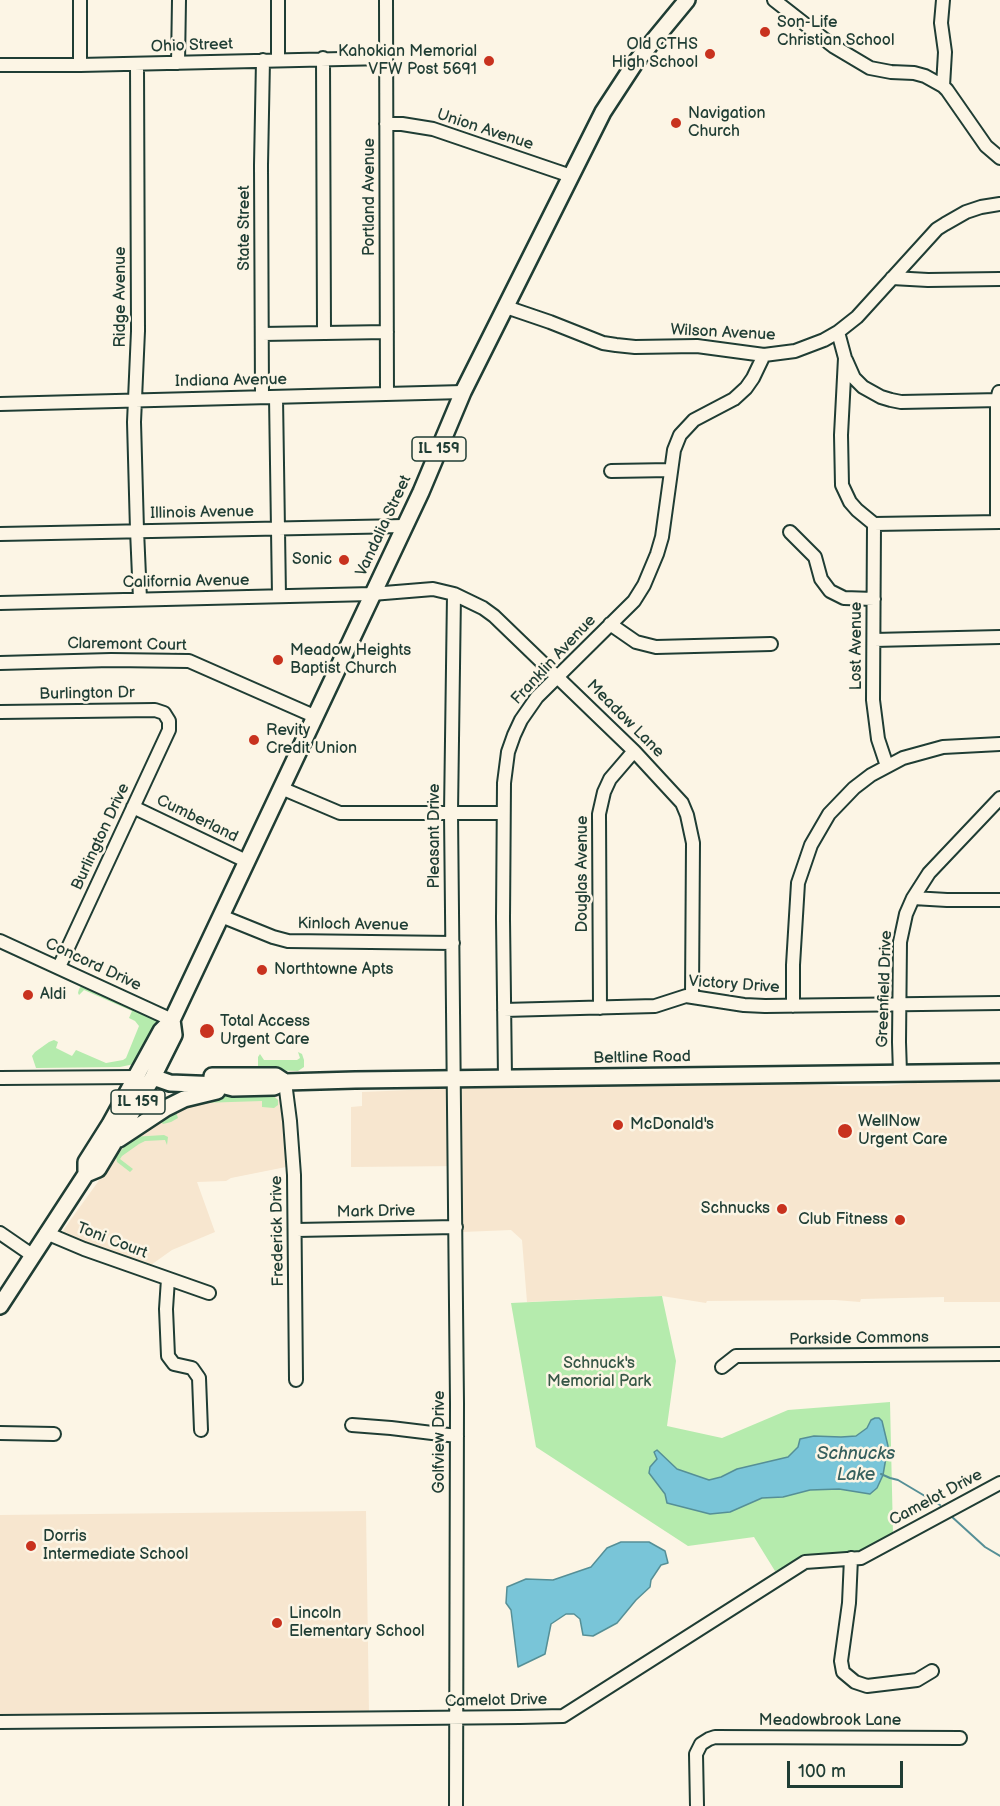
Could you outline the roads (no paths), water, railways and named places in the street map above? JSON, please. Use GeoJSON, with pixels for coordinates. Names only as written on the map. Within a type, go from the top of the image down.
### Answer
{"type":"FeatureCollection","features":[{"type":"Feature","properties":{"kind":"main road","name":"Vandalia Street"},"geometry":{"type":"LineString","coordinates":[[86,1174],[86,1162],[161,1031],[172,1020],[421,492],[463,392],[603,112],[635,63],[687,0]]}},
{"type":"Feature","properties":{"kind":"main road","name":"Vandalia Street"},"geometry":{"type":"LineString","coordinates":[[0,1306],[86,1174],[98,1169],[114,1143],[153,1077],[174,1035],[172,1020]]}},
{"type":"Feature","properties":{"kind":"main road","name":"Beltline Road"},"geometry":{"type":"LineString","coordinates":[[153,1077],[170,1083],[221,1085],[233,1088],[274,1087],[285,1082],[1000,1072]]}},
{"type":"Feature","properties":{"kind":"main road","name":"Beltline Road"},"geometry":{"type":"LineString","coordinates":[[136,1077],[169,1074],[232,1077],[276,1076],[285,1082]]}},
{"type":"Feature","properties":{"kind":"main road"},"geometry":{"type":"LineString","coordinates":[[114,1143],[155,1114],[184,1099],[233,1088]]}},
{"type":"Feature","properties":{"kind":"street"},"geometry":{"type":"LineString","coordinates":[[80,0],[80,65]]}},
{"type":"Feature","properties":{"kind":"street"},"geometry":{"type":"LineString","coordinates":[[178,63],[179,0]]}},
{"type":"Feature","properties":{"kind":"street"},"geometry":{"type":"LineString","coordinates":[[278,0],[278,59]]}},
{"type":"Feature","properties":{"kind":"street","name":"Portland Avenue"},"geometry":{"type":"LineString","coordinates":[[386,0],[387,394]]}},
{"type":"Feature","properties":{"kind":"street"},"geometry":{"type":"LineString","coordinates":[[774,0],[833,46],[870,68],[914,73],[943,86],[986,146],[1000,158]]}},
{"type":"Feature","properties":{"kind":"street"},"geometry":{"type":"LineString","coordinates":[[943,0],[941,23],[945,52],[943,86]]}},
{"type":"Feature","properties":{"kind":"street"},"geometry":{"type":"LineString","coordinates":[[324,58],[324,333]]}},
{"type":"Feature","properties":{"kind":"street","name":"Ohio Street"},"geometry":{"type":"LineString","coordinates":[[0,65],[386,58]]}},
{"type":"Feature","properties":{"kind":"street","name":"State Street"},"geometry":{"type":"LineString","coordinates":[[262,397],[263,60]]}},
{"type":"Feature","properties":{"kind":"street","name":"Ridge Avenue"},"geometry":{"type":"LineString","coordinates":[[137,64],[138,331],[134,443],[140,600]]}},
{"type":"Feature","properties":{"kind":"street","name":"Union Avenue"},"geometry":{"type":"LineString","coordinates":[[386,124],[433,129],[571,176]]}},
{"type":"Feature","properties":{"kind":"street","name":"Wilson Avenue"},"geometry":{"type":"LineString","coordinates":[[506,307],[603,343],[635,347],[697,346],[764,355],[781,353],[824,340],[857,317],[937,229],[966,212],[1000,204]]}},
{"type":"Feature","properties":{"kind":"street"},"geometry":{"type":"LineString","coordinates":[[892,278],[1000,279]]}},
{"type":"Feature","properties":{"kind":"street"},"geometry":{"type":"LineString","coordinates":[[262,334],[387,332]]}},
{"type":"Feature","properties":{"kind":"street"},"geometry":{"type":"LineString","coordinates":[[838,332],[845,358],[854,378],[863,387],[881,397],[901,402],[999,397],[999,522],[874,524],[856,510],[842,485],[841,435],[845,358]]}},
{"type":"Feature","properties":{"kind":"street","name":"Franklin Avenue"},"geometry":{"type":"LineString","coordinates":[[505,1078],[503,813],[505,769],[514,735],[529,708],[634,601],[652,568],[661,539],[675,445],[686,427],[694,420],[734,399],[753,378],[764,355]]}},
{"type":"Feature","properties":{"kind":"street","name":"Indiana Avenue"},"geometry":{"type":"LineString","coordinates":[[0,404],[463,392]]}},
{"type":"Feature","properties":{"kind":"street"},"geometry":{"type":"LineString","coordinates":[[276,397],[279,596]]}},
{"type":"Feature","properties":{"kind":"street"},"geometry":{"type":"LineString","coordinates":[[611,471],[672,470]]}},
{"type":"Feature","properties":{"kind":"street","name":"Lost Avenue"},"geometry":{"type":"LineString","coordinates":[[874,524],[875,719],[878,739],[887,766]]}},
{"type":"Feature","properties":{"kind":"street","name":"Illinois Avenue"},"geometry":{"type":"LineString","coordinates":[[0,534],[404,526]]}},
{"type":"Feature","properties":{"kind":"street"},"geometry":{"type":"LineString","coordinates":[[790,532],[815,557],[821,579],[830,591],[844,598],[874,599]]}},
{"type":"Feature","properties":{"kind":"street","name":"Meadow Lane"},"geometry":{"type":"LineString","coordinates":[[372,594],[433,589],[469,600],[494,616],[634,751],[682,802],[693,843],[692,996]]}},
{"type":"Feature","properties":{"kind":"street","name":"California Avenue"},"geometry":{"type":"LineString","coordinates":[[0,603],[372,594]]}},
{"type":"Feature","properties":{"kind":"street","name":"Pleasant Drive"},"geometry":{"type":"LineString","coordinates":[[454,594],[451,813],[455,1079]]}},
{"type":"Feature","properties":{"kind":"street"},"geometry":{"type":"LineString","coordinates":[[610,624],[636,642],[656,647],[771,644]]}},
{"type":"Feature","properties":{"kind":"street"},"geometry":{"type":"LineString","coordinates":[[874,640],[1000,637]]}},
{"type":"Feature","properties":{"kind":"street","name":"Claremont Court"},"geometry":{"type":"LineString","coordinates":[[0,663],[184,660],[197,663],[314,716]]}},
{"type":"Feature","properties":{"kind":"street","name":"Burlington Dr"},"geometry":{"type":"LineString","coordinates":[[0,712],[155,710],[164,713],[169,721]]}},
{"type":"Feature","properties":{"kind":"street","name":"Burlington Drive"},"geometry":{"type":"LineString","coordinates":[[59,967],[169,730],[169,721]]}},
{"type":"Feature","properties":{"kind":"street"},"geometry":{"type":"LineString","coordinates":[[793,1006],[798,884],[804,862],[819,829],[841,801],[872,774],[923,751],[943,747],[1000,744]]}},
{"type":"Feature","properties":{"kind":"street","name":"Douglas Avenue"},"geometry":{"type":"LineString","coordinates":[[600,1008],[599,814],[604,792],[610,779],[634,751]]}},
{"type":"Feature","properties":{"kind":"street"},"geometry":{"type":"LineString","coordinates":[[281,788],[340,813],[503,813]]}},
{"type":"Feature","properties":{"kind":"street","name":"Greenfield Drive"},"geometry":{"type":"LineString","coordinates":[[900,1073],[900,942],[906,914],[929,873],[1000,798]]}},
{"type":"Feature","properties":{"kind":"street","name":"Cumberland"},"geometry":{"type":"LineString","coordinates":[[133,807],[246,861]]}},
{"type":"Feature","properties":{"kind":"street"},"geometry":{"type":"LineString","coordinates":[[913,898],[1000,900]]}},
{"type":"Feature","properties":{"kind":"street","name":"Kinloch Avenue"},"geometry":{"type":"LineString","coordinates":[[221,916],[288,941],[453,943]]}},
{"type":"Feature","properties":{"kind":"street","name":"Concord Drive"},"geometry":{"type":"LineString","coordinates":[[0,941],[172,1020]]}},
{"type":"Feature","properties":{"kind":"street","name":"Victory Drive"},"geometry":{"type":"LineString","coordinates":[[504,1010],[654,1006],[686,996],[744,1005],[1000,1003]]}},
{"type":"Feature","properties":{"kind":"street"},"geometry":{"type":"LineString","coordinates":[[0,1077],[136,1077]]}},
{"type":"Feature","properties":{"kind":"street","name":"Golfview Drive"},"geometry":{"type":"LineString","coordinates":[[455,1079],[456,1806]]}},
{"type":"Feature","properties":{"kind":"street","name":"Frederick Drive"},"geometry":{"type":"LineString","coordinates":[[285,1082],[291,1131],[296,1230],[297,1380]]}},
{"type":"Feature","properties":{"kind":"street","name":"Mark Drive"},"geometry":{"type":"LineString","coordinates":[[296,1230],[456,1227]]}},
{"type":"Feature","properties":{"kind":"street"},"geometry":{"type":"LineString","coordinates":[[0,1233],[32,1255]]}},
{"type":"Feature","properties":{"kind":"street","name":"Toni Court"},"geometry":{"type":"LineString","coordinates":[[46,1233],[84,1249],[209,1293]]}},
{"type":"Feature","properties":{"kind":"street"},"geometry":{"type":"LineString","coordinates":[[168,1279],[166,1309],[168,1356],[174,1364],[192,1368],[199,1378],[201,1430]]}},
{"type":"Feature","properties":{"kind":"street","name":"Parkside Commons"},"geometry":{"type":"LineString","coordinates":[[722,1367],[736,1356],[1000,1354]]}},
{"type":"Feature","properties":{"kind":"street"},"geometry":{"type":"LineString","coordinates":[[352,1425],[457,1436]]}},
{"type":"Feature","properties":{"kind":"street"},"geometry":{"type":"LineString","coordinates":[[0,1433],[54,1434]]}},
{"type":"Feature","properties":{"kind":"street","name":"Camelot Drive"},"geometry":{"type":"LineString","coordinates":[[0,1722],[563,1716],[805,1562],[861,1558],[1000,1483]]}},
{"type":"Feature","properties":{"kind":"street"},"geometry":{"type":"LineString","coordinates":[[851,1558],[849,1603],[842,1650],[843,1672],[850,1679],[867,1686],[917,1680],[932,1671]]}},
{"type":"Feature","properties":{"kind":"street","name":"Meadowbrook Lane"},"geometry":{"type":"LineString","coordinates":[[697,1806],[696,1754],[701,1744],[715,1737],[960,1738]]}},
{"type":"Feature","properties":{"kind":"water","name":"Schnucks Lake"},"geometry":{"type":"Polygon","coordinates":[[[875,1418],[882,1421],[888,1446],[883,1475],[877,1488],[870,1494],[839,1489],[810,1490],[783,1497],[762,1498],[730,1512],[710,1514],[667,1503],[665,1494],[649,1473],[650,1467],[657,1459],[654,1452],[657,1450],[677,1469],[709,1480],[737,1469],[788,1457],[798,1447],[800,1439],[814,1436],[856,1436],[875,1418]]]}},
{"type":"Feature","properties":{"kind":"water"},"geometry":{"type":"Polygon","coordinates":[[[621,1542],[649,1542],[665,1551],[668,1563],[661,1565],[651,1580],[650,1587],[617,1623],[593,1636],[583,1635],[580,1619],[574,1614],[566,1614],[551,1624],[545,1654],[518,1667],[511,1610],[506,1603],[507,1587],[526,1579],[553,1580],[591,1567],[607,1548],[621,1542]]]}},
{"type":"Feature","properties":{"kind":"waterway"},"geometry":{"type":"LineString","coordinates":[[881,1474],[898,1480],[940,1505]]}},
{"type":"Feature","properties":{"kind":"waterway"},"geometry":{"type":"LineString","coordinates":[[951,1516],[985,1547],[1000,1556]]}},
{"type":"Feature","properties":{"kind":"place","name":"Son-Life Christian School"},"geometry":{"type":"Point","coordinates":[765,32]}},
{"type":"Feature","properties":{"kind":"place","name":"Old CTHS High School"},"geometry":{"type":"Point","coordinates":[710,54]}},
{"type":"Feature","properties":{"kind":"place","name":"Kahokian Memorial VFW Post 5691"},"geometry":{"type":"Point","coordinates":[489,61]}},
{"type":"Feature","properties":{"kind":"place","name":"Navigation Church"},"geometry":{"type":"Point","coordinates":[676,123]}},
{"type":"Feature","properties":{"kind":"place","name":"Sonic"},"geometry":{"type":"Point","coordinates":[344,560]}},
{"type":"Feature","properties":{"kind":"place","name":"Meadow Heights Baptist Church"},"geometry":{"type":"Point","coordinates":[278,660]}},
{"type":"Feature","properties":{"kind":"place","name":"Revity Credit Union"},"geometry":{"type":"Point","coordinates":[254,740]}},
{"type":"Feature","properties":{"kind":"place","name":"Northtowne Apts"},"geometry":{"type":"Point","coordinates":[262,970]}},
{"type":"Feature","properties":{"kind":"place","name":"Aldi"},"geometry":{"type":"Point","coordinates":[28,995]}},
{"type":"Feature","properties":{"kind":"place","name":"Total Access Urgent Care"},"geometry":{"type":"Point","coordinates":[207,1031]}},
{"type":"Feature","properties":{"kind":"place","name":"McDonald's"},"geometry":{"type":"Point","coordinates":[618,1125]}},
{"type":"Feature","properties":{"kind":"place","name":"WellNow Urgent Care"},"geometry":{"type":"Point","coordinates":[845,1131]}},
{"type":"Feature","properties":{"kind":"place","name":"Schnucks"},"geometry":{"type":"Point","coordinates":[782,1209]}},
{"type":"Feature","properties":{"kind":"place","name":"Club Fitness"},"geometry":{"type":"Point","coordinates":[900,1220]}},
{"type":"Feature","properties":{"kind":"place","name":"Dorris Intermediate School"},"geometry":{"type":"Point","coordinates":[31,1546]}},
{"type":"Feature","properties":{"kind":"place","name":"Lincoln Elementary School"},"geometry":{"type":"Point","coordinates":[277,1623]}},
{"type":"Feature","properties":{"kind":"park label","name":"Schnuck's Memorial Park"},"geometry":{"type":"Point","coordinates":[599,1373]}}]}
